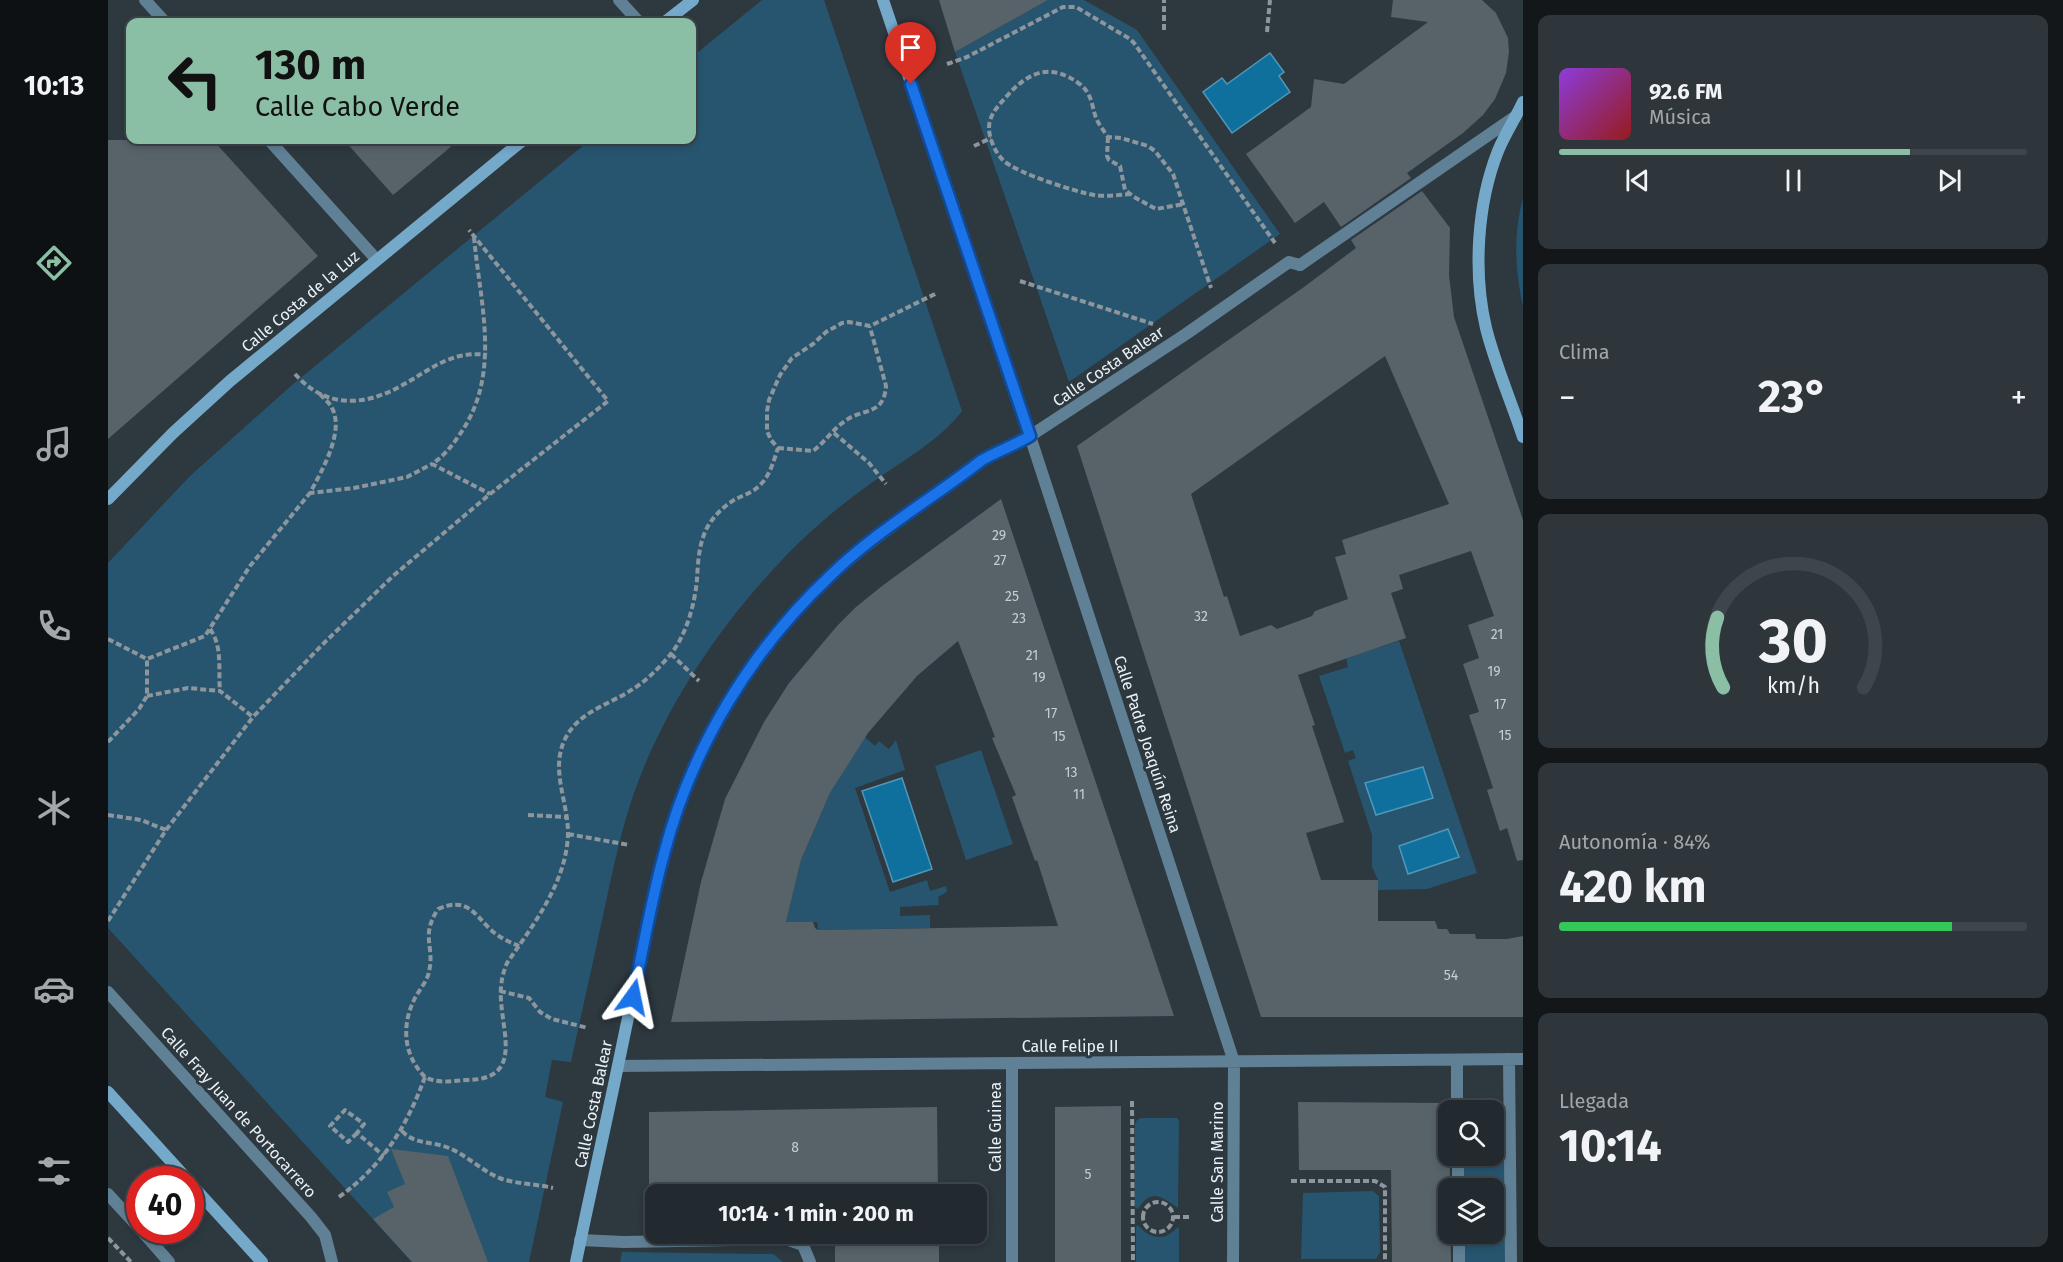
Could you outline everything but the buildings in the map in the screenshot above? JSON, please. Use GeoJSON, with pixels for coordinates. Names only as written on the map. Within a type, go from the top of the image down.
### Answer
{"type":"FeatureCollection","features":[{"type":"Feature","properties":{"kind":"street"},"geometry":{"type":"LineString","coordinates":[[145,0],[161,18]]}},
{"type":"Feature","properties":{"kind":"street"},"geometry":{"type":"LineString","coordinates":[[619,0],[635,18]]}},
{"type":"Feature","properties":{"kind":"street"},"geometry":{"type":"LineString","coordinates":[[671,18],[693,0]]}},
{"type":"Feature","properties":{"kind":"street"},"geometry":{"type":"LineString","coordinates":[[883,0],[1030,436]]}},
{"type":"Feature","properties":{"kind":"street"},"geometry":{"type":"LineString","coordinates":[[1523,102],[1498,150],[1482,213],[1479,250],[1482,306],[1487,330],[1523,436]]}},
{"type":"Feature","properties":{"kind":"street","name":"Calle Costa Balear"},"geometry":{"type":"LineString","coordinates":[[576,1262],[653,897],[667,842],[700,756],[739,686],[763,650],[830,575],[861,548],[982,460],[1030,436],[1295,264],[1516,116]]}},
{"type":"Feature","properties":{"kind":"street"},"geometry":{"type":"LineString","coordinates":[[273,144],[376,260]]}},
{"type":"Feature","properties":{"kind":"street","name":"Calle Costa de la Luz"},"geometry":{"type":"LineString","coordinates":[[109,495],[213,396],[518,144]]}},
{"type":"Feature","properties":{"kind":"street","name":"Calle Padre Joaquín Reina"},"geometry":{"type":"LineString","coordinates":[[1030,436],[1234,1062]]}},
{"type":"Feature","properties":{"kind":"street","name":"Calle Fray Juan de Portocarrero"},"geometry":{"type":"LineString","coordinates":[[108,992],[311,1217],[325,1235],[333,1262]]}},
{"type":"Feature","properties":{"kind":"street"},"geometry":{"type":"LineString","coordinates":[[1509,1059],[1511,1262]]}},
{"type":"Feature","properties":{"kind":"street","name":"Calle Felipe II"},"geometry":{"type":"LineString","coordinates":[[618,1066],[1523,1059]]}},
{"type":"Feature","properties":{"kind":"street"},"geometry":{"type":"LineString","coordinates":[[1457,1060],[1457,1100]]}},
{"type":"Feature","properties":{"kind":"street","name":"Calle San Marino"},"geometry":{"type":"LineString","coordinates":[[1233,1262],[1234,1062]]}},
{"type":"Feature","properties":{"kind":"street","name":"Calle Guinea"},"geometry":{"type":"LineString","coordinates":[[1012,1063],[1012,1262]]}},
{"type":"Feature","properties":{"kind":"street"},"geometry":{"type":"LineString","coordinates":[[108,1092],[175,1166]]}},
{"type":"Feature","properties":{"kind":"street"},"geometry":{"type":"LineString","coordinates":[[108,1194],[126,1214]]}},
{"type":"Feature","properties":{"kind":"street"},"geometry":{"type":"LineString","coordinates":[[204,1198],[262,1262]]}},
{"type":"Feature","properties":{"kind":"street"},"geometry":{"type":"LineString","coordinates":[[580,1240],[624,1242],[786,1239],[803,1245],[810,1262]]}},
{"type":"Feature","properties":{"kind":"street"},"geometry":{"type":"LineString","coordinates":[[153,1244],[169,1262]]}},
{"type":"Feature","properties":{"kind":"street"},"geometry":{"type":"LineString","coordinates":[[1459,1244],[1459,1262]]}},
{"type":"Feature","properties":{"kind":"path"},"geometry":{"type":"LineString","coordinates":[[1164,0],[1164,30]]}},
{"type":"Feature","properties":{"kind":"path"},"geometry":{"type":"LineString","coordinates":[[1267,32],[1270,0]]}},
{"type":"Feature","properties":{"kind":"path"},"geometry":{"type":"LineString","coordinates":[[947,64],[967,57],[1063,7],[1076,7],[1134,43],[1295,264]]}},
{"type":"Feature","properties":{"kind":"path"},"geometry":{"type":"LineString","coordinates":[[1131,194],[1096,195],[1056,185],[1006,163],[991,138],[989,126],[994,110],[1019,83],[1035,73],[1066,76],[1084,88],[1091,99],[1097,120],[1108,137],[1107,156],[1109,160],[1120,166],[1125,190],[1156,209],[1184,204]]}},
{"type":"Feature","properties":{"kind":"path"},"geometry":{"type":"LineString","coordinates":[[1108,137],[1142,143],[1155,151],[1173,174],[1219,312]]}},
{"type":"Feature","properties":{"kind":"path"},"geometry":{"type":"LineString","coordinates":[[974,146],[991,138]]}},
{"type":"Feature","properties":{"kind":"path"},"geometry":{"type":"LineString","coordinates":[[108,921],[166,830],[253,717],[321,646],[393,576],[490,494],[608,401],[469,230]]}},
{"type":"Feature","properties":{"kind":"path"},"geometry":{"type":"LineString","coordinates":[[310,493],[354,488],[407,477],[443,457],[471,418],[482,385],[487,355],[474,236]]}},
{"type":"Feature","properties":{"kind":"path"},"geometry":{"type":"LineString","coordinates":[[1020,282],[1186,334]]}},
{"type":"Feature","properties":{"kind":"path"},"geometry":{"type":"LineString","coordinates":[[870,326],[885,378],[885,393],[878,407],[846,420],[813,451],[778,448],[766,431],[767,411],[774,389],[788,363],[826,332],[842,323],[849,321],[870,326],[937,293]]}},
{"type":"Feature","properties":{"kind":"path"},"geometry":{"type":"LineString","coordinates":[[320,394],[337,401],[358,401],[399,387],[432,366],[452,358],[473,353],[487,355]]}},
{"type":"Feature","properties":{"kind":"path"},"geometry":{"type":"LineString","coordinates":[[108,639],[147,659],[204,636],[250,566],[310,493],[322,470],[334,436],[336,421],[332,408],[320,394],[295,374]]}},
{"type":"Feature","properties":{"kind":"path"},"geometry":{"type":"LineString","coordinates":[[834,433],[869,463],[886,484]]}},
{"type":"Feature","properties":{"kind":"path"},"geometry":{"type":"LineString","coordinates":[[519,946],[493,931],[474,910],[456,904],[438,909],[427,934],[430,950],[429,972],[415,998],[406,1022],[410,1056],[414,1066],[425,1077],[437,1081],[475,1080],[492,1076],[499,1070],[506,1053],[507,1043],[500,991],[503,971],[519,946],[552,893],[564,857],[568,834],[558,767],[562,746],[571,729],[591,711],[641,684],[676,646],[692,607],[700,550],[707,528],[715,516],[731,501],[749,494],[763,483],[778,448]]}},
{"type":"Feature","properties":{"kind":"path"},"geometry":{"type":"LineString","coordinates":[[432,464],[490,494]]}},
{"type":"Feature","properties":{"kind":"path"},"geometry":{"type":"LineString","coordinates":[[210,629],[216,638],[219,653],[220,692]]}},
{"type":"Feature","properties":{"kind":"path"},"geometry":{"type":"LineString","coordinates":[[670,654],[699,681]]}},
{"type":"Feature","properties":{"kind":"path"},"geometry":{"type":"LineString","coordinates":[[108,742],[139,709],[147,696],[147,659]]}},
{"type":"Feature","properties":{"kind":"path"},"geometry":{"type":"LineString","coordinates":[[147,696],[188,688],[220,692],[253,717]]}},
{"type":"Feature","properties":{"kind":"path"},"geometry":{"type":"LineString","coordinates":[[108,815],[141,820],[166,830]]}},
{"type":"Feature","properties":{"kind":"path"},"geometry":{"type":"LineString","coordinates":[[528,815],[566,817]]}},
{"type":"Feature","properties":{"kind":"path"},"geometry":{"type":"LineString","coordinates":[[568,834],[629,844]]}},
{"type":"Feature","properties":{"kind":"path"},"geometry":{"type":"LineString","coordinates":[[500,991],[529,998],[540,1012],[552,1019],[588,1028]]}},
{"type":"Feature","properties":{"kind":"path"},"geometry":{"type":"LineString","coordinates":[[339,1197],[384,1156],[402,1131],[425,1077]]}},
{"type":"Feature","properties":{"kind":"path"},"geometry":{"type":"LineString","coordinates":[[1132,1101],[1133,1262]]}},
{"type":"Feature","properties":{"kind":"path"},"geometry":{"type":"LineString","coordinates":[[345,1110],[364,1124],[357,1133],[348,1142],[330,1126],[345,1110]]}},
{"type":"Feature","properties":{"kind":"path"},"geometry":{"type":"LineString","coordinates":[[402,1131],[409,1139],[453,1150],[488,1172],[504,1179],[553,1188]]}},
{"type":"Feature","properties":{"kind":"path"},"geometry":{"type":"LineString","coordinates":[[357,1133],[384,1156]]}},
{"type":"Feature","properties":{"kind":"path"},"geometry":{"type":"LineString","coordinates":[[1291,1181],[1375,1181],[1380,1183],[1384,1187],[1385,1262]]}},
{"type":"Feature","properties":{"kind":"path"},"geometry":{"type":"LineString","coordinates":[[1156,1202],[1167,1204],[1174,1217],[1169,1228],[1160,1233],[1147,1228],[1143,1217],[1146,1207],[1156,1202]]}},
{"type":"Feature","properties":{"kind":"path"},"geometry":{"type":"LineString","coordinates":[[1133,1217],[1143,1217]]}},
{"type":"Feature","properties":{"kind":"path"},"geometry":{"type":"LineString","coordinates":[[1174,1217],[1191,1217]]}},
{"type":"Feature","properties":{"kind":"path"},"geometry":{"type":"LineString","coordinates":[[1385,1223],[1392,1224]]}},
{"type":"Feature","properties":{"kind":"path"},"geometry":{"type":"LineString","coordinates":[[109,1241],[131,1262]]}},
{"type":"Feature","properties":{"kind":"shaded area"},"geometry":{"type":"Polygon","coordinates":[[[762,0],[824,0],[962,411],[943,432],[835,511],[781,561],[757,587],[713,643],[674,705],[643,769],[631,802],[614,867],[571,1062],[552,1060],[545,1097],[563,1102],[529,1262],[412,1262],[108,928],[108,563],[190,476],[292,385],[585,144],[696,144],[696,54],[762,0]]]}},
{"type":"Feature","properties":{"kind":"shaded area"},"geometry":{"type":"Polygon","coordinates":[[[1048,0],[1084,0],[1137,30],[1280,234],[1069,382],[955,52],[1048,0]]]}},
{"type":"Feature","properties":{"kind":"shaded area"},"geometry":{"type":"Polygon","coordinates":[[[1270,53],[1284,72],[1279,76],[1290,92],[1232,133],[1203,92],[1222,78],[1227,84],[1270,53]]]}},
{"type":"Feature","properties":{"kind":"shaded area"},"geometry":{"type":"Polygon","coordinates":[[[1523,198],[1523,307],[1518,280],[1516,239],[1523,198]]]}},
{"type":"Feature","properties":{"kind":"shaded area"},"geometry":{"type":"Polygon","coordinates":[[[1399,641],[1477,873],[1427,889],[1378,890],[1378,880],[1372,867],[1372,835],[1348,761],[1356,758],[1353,750],[1345,753],[1319,676],[1348,667],[1346,658],[1399,641]]]}},
{"type":"Feature","properties":{"kind":"shaded area"},"geometry":{"type":"Polygon","coordinates":[[[865,737],[875,746],[879,741],[889,749],[896,740],[905,770],[855,788],[890,892],[927,880],[930,891],[946,886],[947,892],[938,897],[939,905],[900,907],[900,916],[930,915],[930,928],[818,930],[817,922],[786,922],[801,860],[830,793],[865,737]]]}},
{"type":"Feature","properties":{"kind":"shaded area"},"geometry":{"type":"Polygon","coordinates":[[[981,750],[1013,844],[966,860],[935,766],[981,750]]]}},
{"type":"Feature","properties":{"kind":"shaded area"},"geometry":{"type":"Polygon","coordinates":[[[1423,767],[1433,798],[1376,815],[1365,783],[1423,767]]]}},
{"type":"Feature","properties":{"kind":"shaded area"},"geometry":{"type":"Polygon","coordinates":[[[902,778],[932,869],[893,882],[862,791],[902,778]]]}},
{"type":"Feature","properties":{"kind":"shaded area"},"geometry":{"type":"Polygon","coordinates":[[[1448,829],[1459,857],[1408,874],[1399,846],[1448,829]]]}},
{"type":"Feature","properties":{"kind":"shaded area"},"geometry":{"type":"Polygon","coordinates":[[[1141,1118],[1177,1118],[1179,1121],[1178,1208],[1158,1196],[1148,1198],[1138,1209],[1135,1207],[1135,1124],[1141,1118]]]}},
{"type":"Feature","properties":{"kind":"shaded area"},"geometry":{"type":"Polygon","coordinates":[[[1504,1125],[1505,1215],[1504,1178],[1462,1178],[1462,1166],[1504,1166],[1504,1125]]]}},
{"type":"Feature","properties":{"kind":"shaded area"},"geometry":{"type":"Polygon","coordinates":[[[1373,1191],[1379,1196],[1380,1252],[1376,1259],[1301,1259],[1303,1193],[1373,1191]]]}},
{"type":"Feature","properties":{"kind":"shaded area"},"geometry":{"type":"Polygon","coordinates":[[[1136,1226],[1158,1237],[1163,1237],[1179,1227],[1179,1262],[1136,1262],[1136,1226]]]}},
{"type":"Feature","properties":{"kind":"shaded area"},"geometry":{"type":"Polygon","coordinates":[[[1505,1234],[1506,1262],[1463,1262],[1463,1244],[1504,1244],[1505,1234]]]}},
{"type":"Feature","properties":{"kind":"shaded area"},"geometry":{"type":"Polygon","coordinates":[[[622,1252],[773,1254],[783,1262],[620,1262],[622,1252]]]}},
{"type":"Feature","properties":{"kind":"route"},"geometry":{"type":"LineString","coordinates":[[633,997],[653,897],[670,832],[696,764],[712,732],[763,650],[830,575],[861,548],[982,460],[1030,436],[911,84]]}}]}
